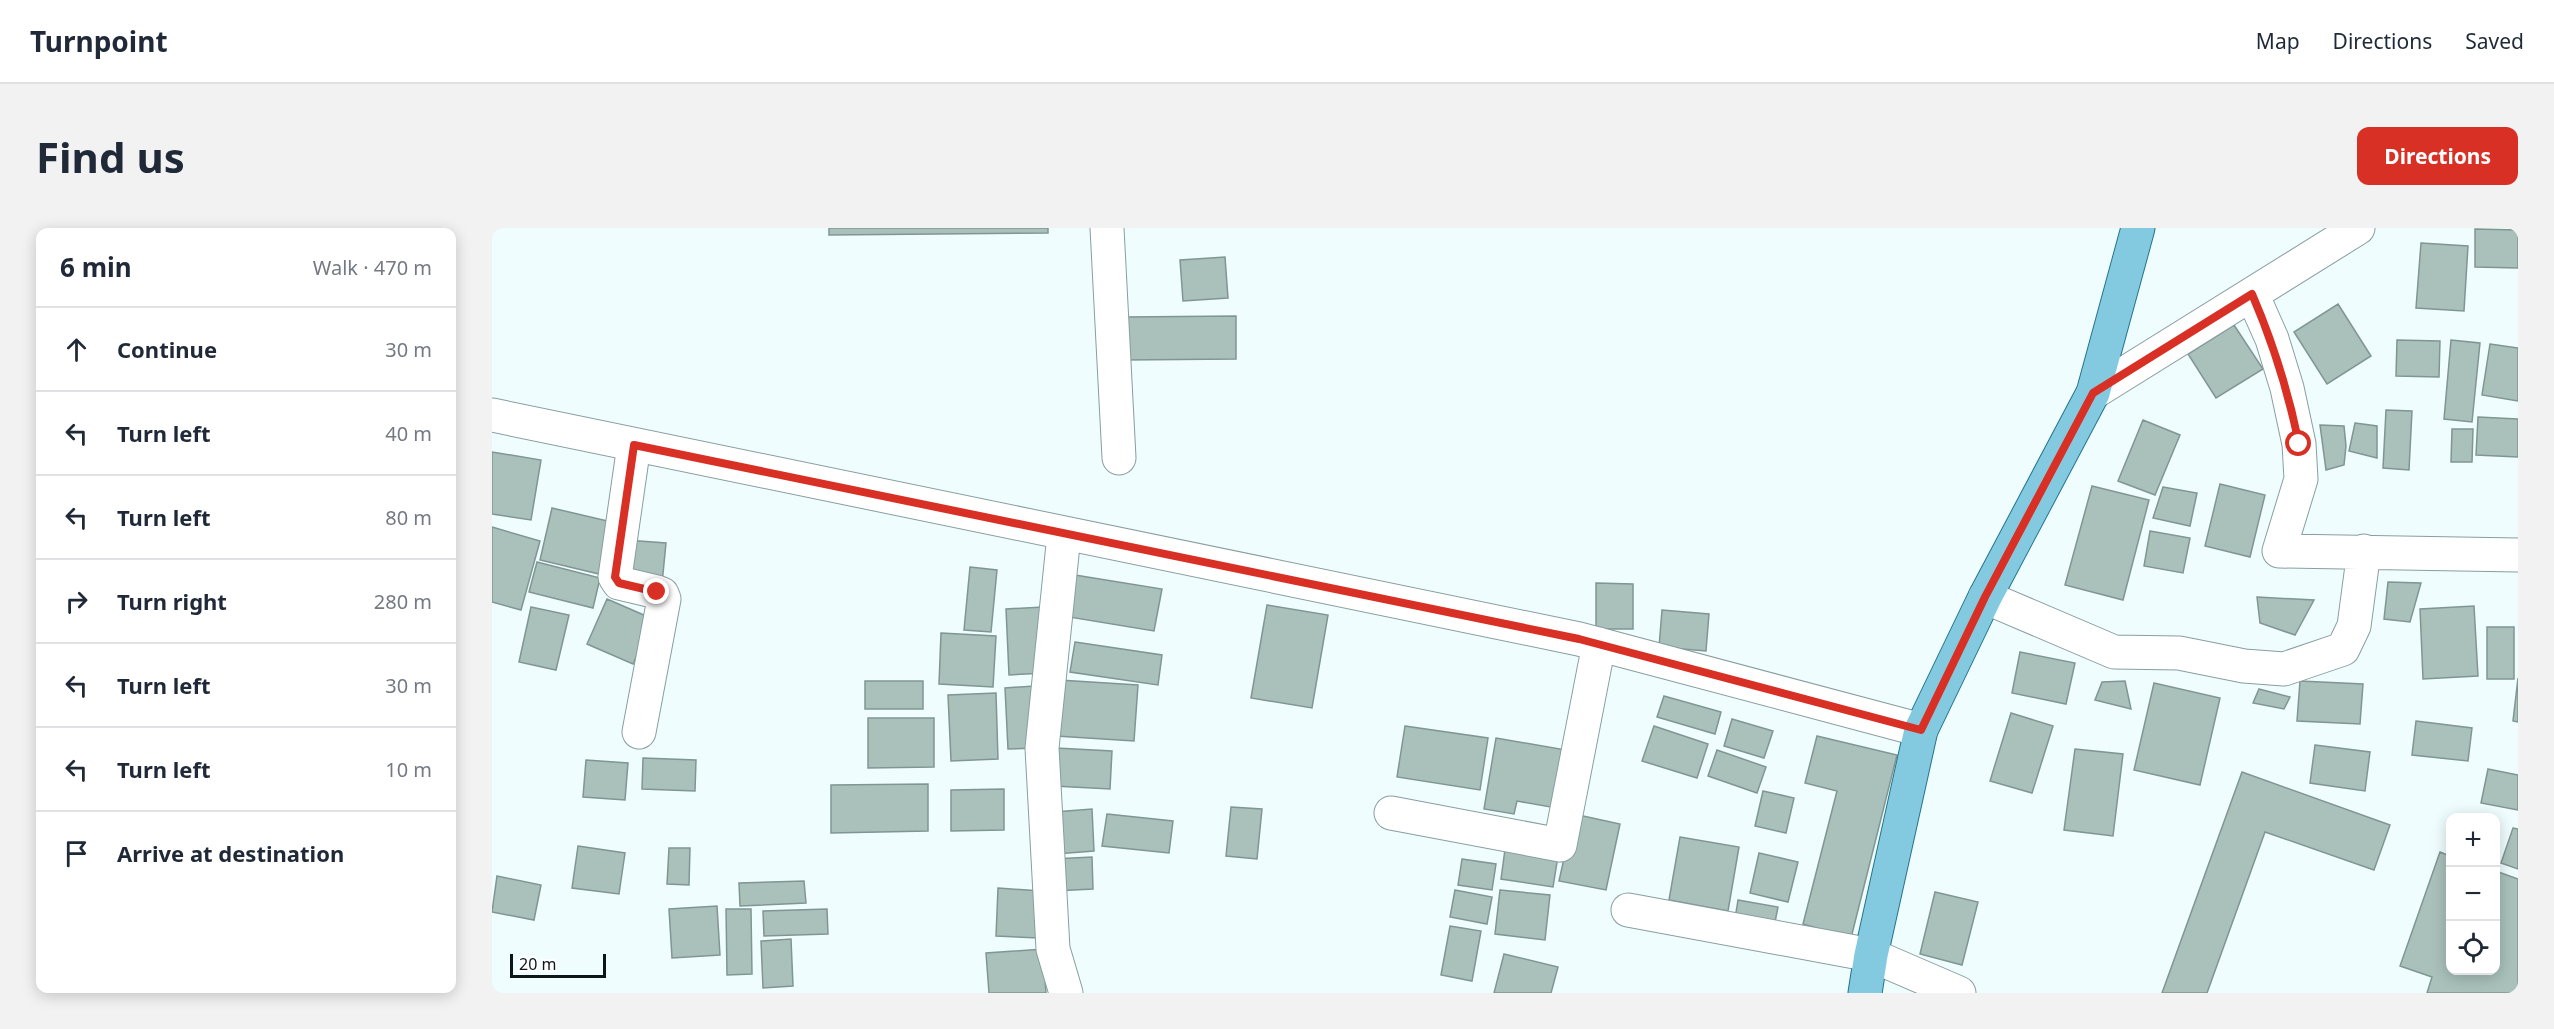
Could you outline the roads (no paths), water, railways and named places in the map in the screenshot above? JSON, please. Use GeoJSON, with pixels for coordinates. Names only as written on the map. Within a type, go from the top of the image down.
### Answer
{"type":"FeatureCollection","features":[{"type":"Feature","properties":{"kind":"main road"},"geometry":{"type":"LineString","coordinates":[[1865,993],[1871,955],[1921,730],[1985,597],[2093,393],[2138,228]]}},
{"type":"Feature","properties":{"kind":"street"},"geometry":{"type":"LineString","coordinates":[[1107,228],[1119,458]]}},
{"type":"Feature","properties":{"kind":"street"},"geometry":{"type":"LineString","coordinates":[[2093,393],[2358,228]]}},
{"type":"Feature","properties":{"kind":"street"},"geometry":{"type":"LineString","coordinates":[[2252,294],[2272,339],[2287,388],[2299,444],[2301,479],[2279,551],[2518,555]]}},
{"type":"Feature","properties":{"kind":"street"},"geometry":{"type":"LineString","coordinates":[[492,415],[1599,644],[1921,730]]}},
{"type":"Feature","properties":{"kind":"street"},"geometry":{"type":"LineString","coordinates":[[634,445],[615,577],[619,583],[657,592],[664,598],[639,732]]}},
{"type":"Feature","properties":{"kind":"street"},"geometry":{"type":"LineString","coordinates":[[1064,535],[1042,748],[1053,949],[1066,993]]}},
{"type":"Feature","properties":{"kind":"street"},"geometry":{"type":"LineString","coordinates":[[1985,597],[2114,652],[2179,653],[2244,666],[2284,669],[2343,649],[2354,626],[2364,551]]}},
{"type":"Feature","properties":{"kind":"street"},"geometry":{"type":"LineString","coordinates":[[1392,813],[1560,845],[1599,644]]}},
{"type":"Feature","properties":{"kind":"street"},"geometry":{"type":"LineString","coordinates":[[1628,910],[1871,955],[1959,993]]}}]}
